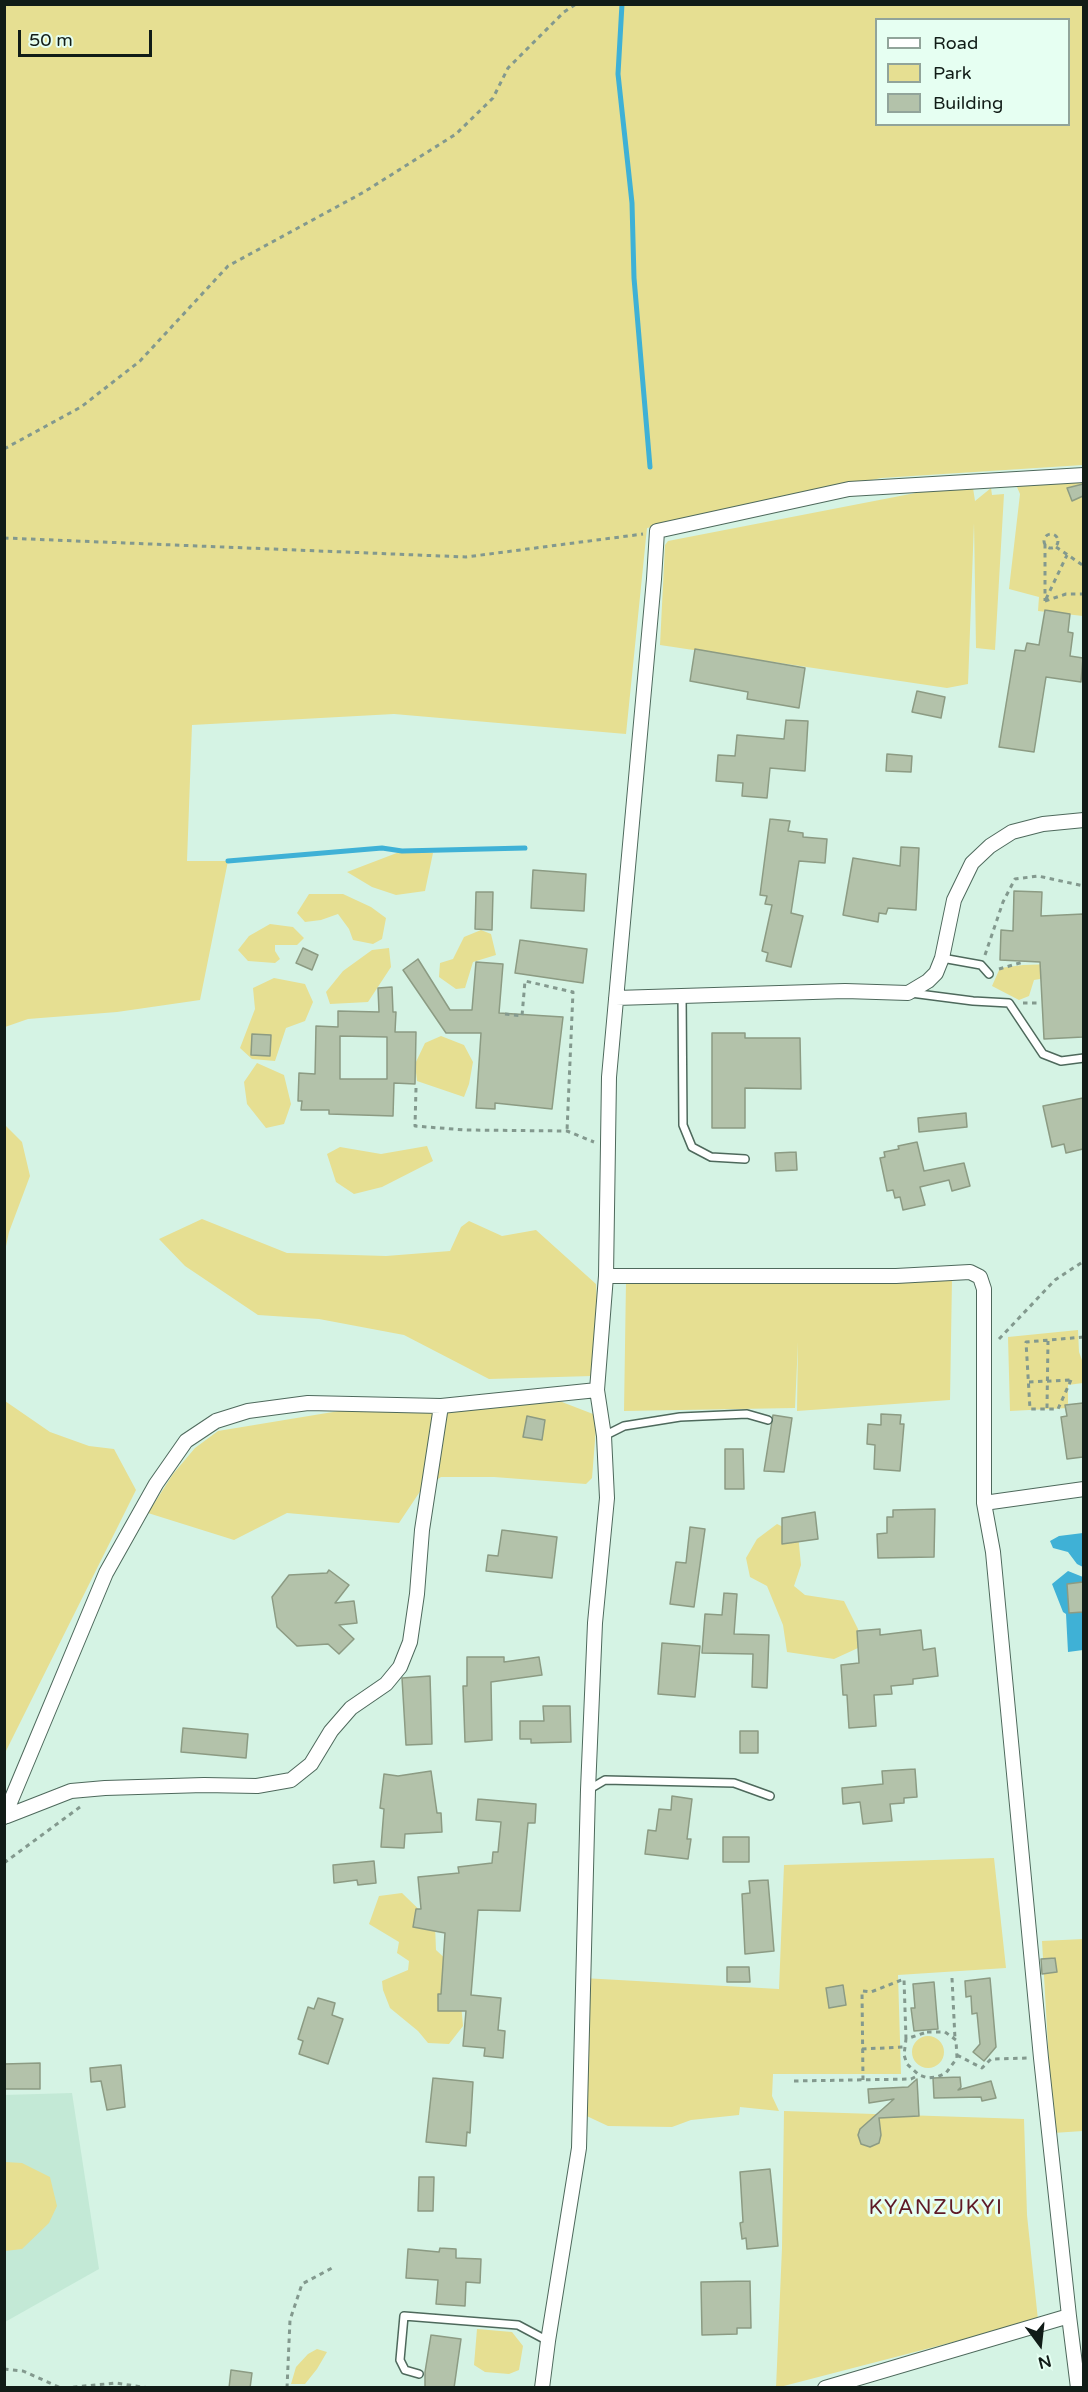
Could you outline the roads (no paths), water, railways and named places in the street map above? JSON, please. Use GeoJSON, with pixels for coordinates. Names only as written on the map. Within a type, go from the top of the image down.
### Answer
{"type":"FeatureCollection","features":[{"type":"Feature","properties":{"kind":"street"},"geometry":{"type":"LineString","coordinates":[[542,2388],[579,2148],[588,1790],[595,1623],[607,1498],[604,1436],[597,1390],[606,1276],[606,1147],[609,1077],[657,531],[849,489],[1083,475]]}},
{"type":"Feature","properties":{"kind":"street"},"geometry":{"type":"LineString","coordinates":[[616,998],[682,994],[845,991],[908,993],[928,981],[936,973],[942,958],[954,900],[972,863],[990,846],[1012,832],[1043,824],[1083,820]]}},
{"type":"Feature","properties":{"kind":"street"},"geometry":{"type":"LineString","coordinates":[[606,1276],[896,1276],[970,1272],[980,1277],[984,1289],[984,1503],[993,1552],[1041,2058],[1078,2388]]}},
{"type":"Feature","properties":{"kind":"street"},"geometry":{"type":"LineString","coordinates":[[6,1817],[106,1574],[156,1484],[186,1441],[216,1420],[248,1411],[308,1403],[441,1406],[597,1390]]}},
{"type":"Feature","properties":{"kind":"street"},"geometry":{"type":"LineString","coordinates":[[6,1817],[71,1791],[204,1785],[257,1786],[291,1780],[310,1764],[331,1731],[351,1708],[386,1684],[400,1666],[410,1642],[417,1594],[422,1530],[441,1406]]}},
{"type":"Feature","properties":{"kind":"street"},"geometry":{"type":"LineString","coordinates":[[984,1503],[1083,1489]]}},
{"type":"Feature","properties":{"kind":"street"},"geometry":{"type":"LineString","coordinates":[[825,2388],[1069,2316]]}},
{"type":"Feature","properties":{"kind":"lane"},"geometry":{"type":"LineString","coordinates":[[942,958],[981,965],[990,974]]}},
{"type":"Feature","properties":{"kind":"lane"},"geometry":{"type":"LineString","coordinates":[[908,993],[1009,1003],[1043,1054],[1061,1061],[1083,1058]]}},
{"type":"Feature","properties":{"kind":"lane"},"geometry":{"type":"LineString","coordinates":[[682,994],[683,1125],[692,1147],[711,1157],[745,1159]]}},
{"type":"Feature","properties":{"kind":"lane"},"geometry":{"type":"LineString","coordinates":[[604,1436],[624,1426],[680,1417],[747,1414],[768,1420]]}},
{"type":"Feature","properties":{"kind":"lane"},"geometry":{"type":"LineString","coordinates":[[588,1790],[605,1780],[734,1783],[770,1796]]}},
{"type":"Feature","properties":{"kind":"lane"},"geometry":{"type":"LineString","coordinates":[[419,2374],[405,2370],[400,2360],[404,2316],[518,2325],[548,2341]]}},
{"type":"Feature","properties":{"kind":"water"},"geometry":{"type":"Polygon","coordinates":[[[1083,1533],[1083,1567],[1077,1564],[1068,1552],[1053,1548],[1050,1541],[1059,1536],[1083,1533]]]}},
{"type":"Feature","properties":{"kind":"water"},"geometry":{"type":"Polygon","coordinates":[[[1068,1571],[1083,1577],[1083,1650],[1068,1652],[1066,1614],[1063,1612],[1052,1584],[1068,1571]]]}},
{"type":"Feature","properties":{"kind":"waterway"},"geometry":{"type":"LineString","coordinates":[[622,4],[618,74],[632,203],[634,278],[650,467]]}},
{"type":"Feature","properties":{"kind":"waterway"},"geometry":{"type":"LineString","coordinates":[[228,861],[382,848],[402,851],[525,848]]}},
{"type":"Feature","properties":{"kind":"district","name":"KYANZUKYI"},"geometry":{"type":"Point","coordinates":[936,2208]}}]}
